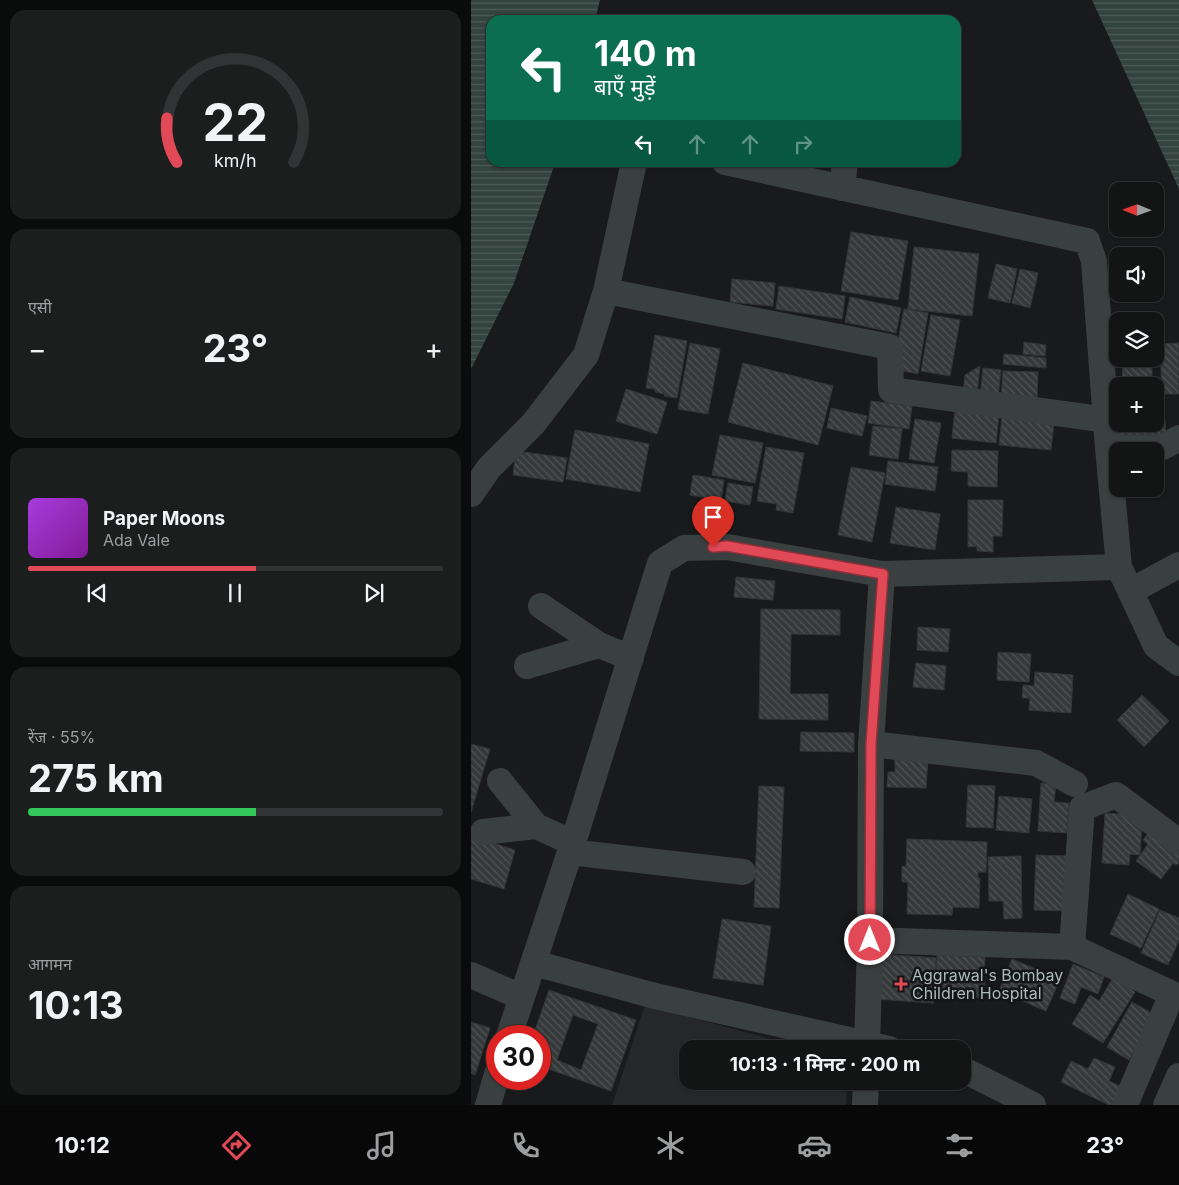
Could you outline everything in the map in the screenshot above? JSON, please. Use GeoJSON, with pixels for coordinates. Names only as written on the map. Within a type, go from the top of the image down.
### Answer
{"type":"FeatureCollection","features":[{"type":"Feature","properties":{"kind":"street"},"geometry":{"type":"LineString","coordinates":[[471,494],[489,468],[533,424],[586,356],[606,291],[633,167]]}},
{"type":"Feature","properties":{"kind":"street"},"geometry":{"type":"LineString","coordinates":[[770,167],[843,175],[1087,241],[1094,261],[1119,566],[1157,646],[1179,663]]}},
{"type":"Feature","properties":{"kind":"street"},"geometry":{"type":"LineString","coordinates":[[606,291],[890,347],[891,390],[1107,420]]}},
{"type":"Feature","properties":{"kind":"street"},"geometry":{"type":"LineString","coordinates":[[1108,448],[1163,448],[1179,438]]}},
{"type":"Feature","properties":{"kind":"street"},"geometry":{"type":"LineString","coordinates":[[512,1025],[571,847],[660,563],[684,548],[727,546],[883,574],[1119,566]]}},
{"type":"Feature","properties":{"kind":"street"},"geometry":{"type":"LineString","coordinates":[[1131,591],[1179,565]]}},
{"type":"Feature","properties":{"kind":"street"},"geometry":{"type":"LineString","coordinates":[[875,1040],[870,940],[871,744],[883,574]]}},
{"type":"Feature","properties":{"kind":"street"},"geometry":{"type":"LineString","coordinates":[[541,606],[599,645],[631,658]]}},
{"type":"Feature","properties":{"kind":"street"},"geometry":{"type":"LineString","coordinates":[[527,666],[599,645]]}},
{"type":"Feature","properties":{"kind":"street"},"geometry":{"type":"LineString","coordinates":[[871,744],[1036,763],[1075,784]]}},
{"type":"Feature","properties":{"kind":"street"},"geometry":{"type":"LineString","coordinates":[[500,781],[536,826],[571,847],[743,872]]}},
{"type":"Feature","properties":{"kind":"street"},"geometry":{"type":"LineString","coordinates":[[1072,947],[1083,808],[1116,795],[1179,842]]}},
{"type":"Feature","properties":{"kind":"street"},"geometry":{"type":"LineString","coordinates":[[483,832],[536,826]]}},
{"type":"Feature","properties":{"kind":"street"},"geometry":{"type":"LineString","coordinates":[[870,940],[1072,947],[1175,996],[1125,1105]]}},
{"type":"Feature","properties":{"kind":"street"},"geometry":{"type":"LineString","coordinates":[[534,962],[655,996],[845,1040]]}},
{"type":"Feature","properties":{"kind":"street"},"geometry":{"type":"LineString","coordinates":[[471,975],[521,997]]}},
{"type":"Feature","properties":{"kind":"street"},"geometry":{"type":"LineString","coordinates":[[971,1074],[1033,1105]]}},
{"type":"Feature","properties":{"kind":"street"},"geometry":{"type":"LineString","coordinates":[[1166,1105],[1179,1076]]}},
{"type":"Feature","properties":{"kind":"street"},"geometry":{"type":"LineString","coordinates":[[488,1105],[492,1090]]}},
{"type":"Feature","properties":{"kind":"street"},"geometry":{"type":"LineString","coordinates":[[865,1105],[866,1090]]}},
{"type":"Feature","properties":{"kind":"shaded area"},"geometry":{"type":"Polygon","coordinates":[[[471,0],[600,0],[596,15],[486,15],[486,167],[554,167],[514,283],[471,369],[471,0]]]}},
{"type":"Feature","properties":{"kind":"shaded area"},"geometry":{"type":"Polygon","coordinates":[[[1092,0],[1179,0],[1179,189],[1092,0]]]}},
{"type":"Feature","properties":{"kind":"shaded area"},"geometry":{"type":"Polygon","coordinates":[[[645,1005],[774,1040],[679,1040],[679,1090],[847,1090],[846,1105],[612,1105],[645,1005]]]}},
{"type":"Feature","properties":{"kind":"building"},"geometry":{"type":"Polygon","coordinates":[[[851,232],[908,241],[898,300],[841,291],[851,232]]]}},
{"type":"Feature","properties":{"kind":"building"},"geometry":{"type":"Polygon","coordinates":[[[914,247],[979,254],[972,316],[908,309],[914,247]]]}},
{"type":"Feature","properties":{"kind":"building"},"geometry":{"type":"Polygon","coordinates":[[[996,264],[1017,269],[1010,303],[988,298],[996,264]]]}},
{"type":"Feature","properties":{"kind":"building"},"geometry":{"type":"Polygon","coordinates":[[[1020,269],[1038,273],[1030,308],[1012,303],[1020,269]]]}},
{"type":"Feature","properties":{"kind":"building"},"geometry":{"type":"Polygon","coordinates":[[[732,279],[775,283],[773,306],[730,302],[732,279]]]}},
{"type":"Feature","properties":{"kind":"building"},"geometry":{"type":"Polygon","coordinates":[[[779,286],[845,296],[842,319],[776,309],[779,286]]]}},
{"type":"Feature","properties":{"kind":"building"},"geometry":{"type":"Polygon","coordinates":[[[850,297],[901,308],[896,333],[845,322],[850,297]]]}},
{"type":"Feature","properties":{"kind":"building"},"geometry":{"type":"Polygon","coordinates":[[[904,309],[928,313],[918,374],[893,369],[904,309]]]}},
{"type":"Feature","properties":{"kind":"building"},"geometry":{"type":"Polygon","coordinates":[[[931,315],[960,320],[950,376],[921,371],[931,315]]]}},
{"type":"Feature","properties":{"kind":"building"},"geometry":{"type":"Polygon","coordinates":[[[655,335],[687,341],[677,398],[664,396],[665,394],[655,392],[655,389],[646,388],[655,335]]]}},
{"type":"Feature","properties":{"kind":"building"},"geometry":{"type":"Polygon","coordinates":[[[1024,342],[1046,345],[1045,356],[1023,354],[1024,342]]]}},
{"type":"Feature","properties":{"kind":"building"},"geometry":{"type":"Polygon","coordinates":[[[690,343],[720,349],[708,414],[678,409],[690,343]]]}},
{"type":"Feature","properties":{"kind":"building"},"geometry":{"type":"Polygon","coordinates":[[[1179,343],[1179,394],[1164,394],[1164,377],[1161,377],[1161,367],[1164,367],[1164,344],[1179,343]]]}},
{"type":"Feature","properties":{"kind":"building"},"geometry":{"type":"Polygon","coordinates":[[[1004,354],[1046,358],[1046,368],[1003,364],[1004,354]]]}},
{"type":"Feature","properties":{"kind":"building"},"geometry":{"type":"Polygon","coordinates":[[[743,363],[833,386],[818,445],[728,422],[743,363]]]}},
{"type":"Feature","properties":{"kind":"building"},"geometry":{"type":"Polygon","coordinates":[[[980,366],[977,394],[963,392],[965,375],[980,366]]]}},
{"type":"Feature","properties":{"kind":"building"},"geometry":{"type":"Polygon","coordinates":[[[1123,367],[1152,367],[1152,377],[1122,377],[1123,367]]]}},
{"type":"Feature","properties":{"kind":"building"},"geometry":{"type":"Polygon","coordinates":[[[983,368],[1001,370],[998,398],[980,396],[983,368]]]}},
{"type":"Feature","properties":{"kind":"building"},"geometry":{"type":"Polygon","coordinates":[[[1003,371],[1038,372],[1037,401],[1001,400],[1003,371]]]}},
{"type":"Feature","properties":{"kind":"building"},"geometry":{"type":"Polygon","coordinates":[[[626,389],[667,402],[657,434],[616,421],[626,389]]]}},
{"type":"Feature","properties":{"kind":"building"},"geometry":{"type":"Polygon","coordinates":[[[871,401],[912,406],[909,429],[868,423],[871,401]]]}},
{"type":"Feature","properties":{"kind":"building"},"geometry":{"type":"Polygon","coordinates":[[[831,408],[867,416],[862,436],[827,428],[831,408]]]}},
{"type":"Feature","properties":{"kind":"building"},"geometry":{"type":"Polygon","coordinates":[[[955,410],[999,415],[996,443],[952,438],[955,410]]]}},
{"type":"Feature","properties":{"kind":"building"},"geometry":{"type":"Polygon","coordinates":[[[1002,417],[1054,423],[1051,450],[999,445],[1002,417]]]}},
{"type":"Feature","properties":{"kind":"building"},"geometry":{"type":"Polygon","coordinates":[[[915,419],[941,423],[934,463],[909,459],[915,419]]]}},
{"type":"Feature","properties":{"kind":"building"},"geometry":{"type":"Polygon","coordinates":[[[1164,419],[1166,439],[1112,441],[1115,432],[1164,432],[1164,419]]]}},
{"type":"Feature","properties":{"kind":"building"},"geometry":{"type":"Polygon","coordinates":[[[873,426],[902,429],[898,459],[869,455],[873,426]]]}},
{"type":"Feature","properties":{"kind":"building"},"geometry":{"type":"Polygon","coordinates":[[[575,430],[649,444],[640,492],[566,479],[575,430]]]}},
{"type":"Feature","properties":{"kind":"building"},"geometry":{"type":"Polygon","coordinates":[[[720,435],[763,443],[755,483],[712,475],[720,435]]]}},
{"type":"Feature","properties":{"kind":"building"},"geometry":{"type":"Polygon","coordinates":[[[766,447],[804,453],[793,513],[776,510],[777,504],[757,501],[766,447]]]}},
{"type":"Feature","properties":{"kind":"building"},"geometry":{"type":"Polygon","coordinates":[[[952,450],[998,451],[997,487],[968,486],[968,472],[951,471],[952,450]]]}},
{"type":"Feature","properties":{"kind":"building"},"geometry":{"type":"Polygon","coordinates":[[[516,451],[567,458],[563,482],[513,475],[516,451]]]}},
{"type":"Feature","properties":{"kind":"building"},"geometry":{"type":"Polygon","coordinates":[[[888,461],[938,467],[935,491],[885,484],[888,461]]]}},
{"type":"Feature","properties":{"kind":"building"},"geometry":{"type":"Polygon","coordinates":[[[851,467],[885,473],[872,542],[838,535],[851,467]]]}},
{"type":"Feature","properties":{"kind":"building"},"geometry":{"type":"Polygon","coordinates":[[[693,475],[724,480],[721,500],[690,495],[693,475]]]}},
{"type":"Feature","properties":{"kind":"building"},"geometry":{"type":"Polygon","coordinates":[[[728,483],[753,487],[750,505],[725,501],[728,483]]]}},
{"type":"Feature","properties":{"kind":"building"},"geometry":{"type":"Polygon","coordinates":[[[968,500],[1003,500],[1002,536],[993,536],[993,552],[977,551],[977,546],[968,547],[968,500]]]}},
{"type":"Feature","properties":{"kind":"building"},"geometry":{"type":"Polygon","coordinates":[[[896,507],[940,514],[935,550],[890,543],[896,507]]]}},
{"type":"Feature","properties":{"kind":"building"},"geometry":{"type":"Polygon","coordinates":[[[736,577],[775,581],[773,600],[734,597],[736,577]]]}},
{"type":"Feature","properties":{"kind":"building"},"geometry":{"type":"Polygon","coordinates":[[[761,609],[840,610],[840,635],[791,634],[790,694],[828,694],[828,720],[759,719],[761,609]]]}},
{"type":"Feature","properties":{"kind":"building"},"geometry":{"type":"Polygon","coordinates":[[[918,627],[950,629],[948,652],[917,650],[918,627]]]}},
{"type":"Feature","properties":{"kind":"building"},"geometry":{"type":"Polygon","coordinates":[[[998,652],[1031,654],[1029,682],[997,680],[998,652]]]}},
{"type":"Feature","properties":{"kind":"building"},"geometry":{"type":"Polygon","coordinates":[[[916,663],[946,666],[944,690],[913,687],[916,663]]]}},
{"type":"Feature","properties":{"kind":"building"},"geometry":{"type":"Polygon","coordinates":[[[1035,672],[1073,675],[1071,713],[1029,710],[1030,698],[1022,698],[1023,685],[1034,686],[1035,672]]]}},
{"type":"Feature","properties":{"kind":"building"},"geometry":{"type":"Polygon","coordinates":[[[1142,695],[1169,721],[1144,747],[1117,720],[1142,695]]]}},
{"type":"Feature","properties":{"kind":"building"},"geometry":{"type":"Polygon","coordinates":[[[801,732],[854,733],[854,752],[800,751],[801,732]]]}},
{"type":"Feature","properties":{"kind":"building"},"geometry":{"type":"Polygon","coordinates":[[[471,744],[490,749],[471,812],[471,744]]]}},
{"type":"Feature","properties":{"kind":"building"},"geometry":{"type":"Polygon","coordinates":[[[895,756],[928,758],[926,788],[887,787],[888,772],[895,772],[895,756]]]}},
{"type":"Feature","properties":{"kind":"building"},"geometry":{"type":"Polygon","coordinates":[[[1041,783],[1056,784],[1054,802],[1069,803],[1067,833],[1038,831],[1041,783]]]}},
{"type":"Feature","properties":{"kind":"building"},"geometry":{"type":"Polygon","coordinates":[[[968,785],[995,786],[993,828],[966,827],[968,785]]]}},
{"type":"Feature","properties":{"kind":"building"},"geometry":{"type":"Polygon","coordinates":[[[759,786],[784,787],[779,908],[754,907],[759,786]]]}},
{"type":"Feature","properties":{"kind":"building"},"geometry":{"type":"Polygon","coordinates":[[[999,796],[1032,799],[1029,833],[996,830],[999,796]]]}},
{"type":"Feature","properties":{"kind":"building"},"geometry":{"type":"Polygon","coordinates":[[[1105,813],[1135,815],[1142,823],[1140,855],[1130,854],[1129,865],[1102,863],[1105,813]]]}},
{"type":"Feature","properties":{"kind":"building"},"geometry":{"type":"Polygon","coordinates":[[[1150,831],[1179,851],[1179,862],[1177,865],[1173,863],[1161,879],[1136,861],[1148,844],[1143,840],[1150,831]]]}},
{"type":"Feature","properties":{"kind":"building"},"geometry":{"type":"Polygon","coordinates":[[[471,836],[515,850],[504,889],[471,879],[471,836]]]}},
{"type":"Feature","properties":{"kind":"building"},"geometry":{"type":"Polygon","coordinates":[[[907,839],[987,842],[986,872],[978,872],[978,878],[980,878],[979,908],[953,907],[952,915],[907,914],[908,882],[902,882],[902,866],[906,867],[907,839]]]}},
{"type":"Feature","properties":{"kind":"building"},"geometry":{"type":"Polygon","coordinates":[[[1036,855],[1068,856],[1067,911],[1034,910],[1036,855]]]}},
{"type":"Feature","properties":{"kind":"building"},"geometry":{"type":"Polygon","coordinates":[[[1021,856],[1022,918],[1004,919],[1003,901],[989,901],[988,857],[1021,856]]]}},
{"type":"Feature","properties":{"kind":"building"},"geometry":{"type":"Polygon","coordinates":[[[1128,894],[1159,909],[1141,948],[1110,934],[1128,894]]]}},
{"type":"Feature","properties":{"kind":"building"},"geometry":{"type":"Polygon","coordinates":[[[1160,910],[1179,918],[1179,940],[1168,965],[1141,953],[1160,910]]]}},
{"type":"Feature","properties":{"kind":"building"},"geometry":{"type":"Polygon","coordinates":[[[722,919],[771,926],[763,985],[713,978],[722,919]]]}},
{"type":"Feature","properties":{"kind":"building"},"geometry":{"type":"Polygon","coordinates":[[[879,954],[936,958],[933,1003],[876,999],[879,954]]]}},
{"type":"Feature","properties":{"kind":"building"},"geometry":{"type":"Polygon","coordinates":[[[937,955],[985,957],[984,977],[936,975],[937,955]]]}},
{"type":"Feature","properties":{"kind":"building"},"geometry":{"type":"Polygon","coordinates":[[[1012,959],[1060,979],[1046,1011],[999,991],[1012,959]]]}},
{"type":"Feature","properties":{"kind":"building"},"geometry":{"type":"Polygon","coordinates":[[[1073,964],[1104,977],[1098,994],[1081,987],[1075,1004],[1060,998],[1073,964]]]}},
{"type":"Feature","properties":{"kind":"building"},"geometry":{"type":"Polygon","coordinates":[[[939,978],[985,981],[984,998],[938,996],[939,978]]]}},
{"type":"Feature","properties":{"kind":"building"},"geometry":{"type":"Polygon","coordinates":[[[1113,978],[1135,992],[1103,1043],[1072,1024],[1090,995],[1099,1001],[1113,978]]]}},
{"type":"Feature","properties":{"kind":"building"},"geometry":{"type":"Polygon","coordinates":[[[549,990],[636,1020],[611,1091],[551,1070],[551,1025],[537,1025],[549,990]],[[573,1015],[557,1060],[581,1070],[598,1024],[573,1015]]]}},
{"type":"Feature","properties":{"kind":"building"},"geometry":{"type":"Polygon","coordinates":[[[1132,1002],[1155,1015],[1129,1060],[1107,1047],[1132,1002]]]}},
{"type":"Feature","properties":{"kind":"building"},"geometry":{"type":"Polygon","coordinates":[[[471,1022],[486,1027],[486,1041],[475,1075],[471,1073],[471,1022]]]}},
{"type":"Feature","properties":{"kind":"building"},"geometry":{"type":"Polygon","coordinates":[[[1094,1058],[1115,1067],[1109,1081],[1129,1090],[1122,1105],[1109,1105],[1061,1082],[1071,1061],[1088,1069],[1094,1058]]]}},
{"type":"Feature","properties":{"kind":"place","name":"Aggrawal's Bombay Children Hospital"},"geometry":{"type":"Point","coordinates":[901,984]}},
{"type":"Feature","properties":{"kind":"route"},"geometry":{"type":"LineString","coordinates":[[713,547],[727,546],[883,574],[871,744],[870,940]]}}]}
